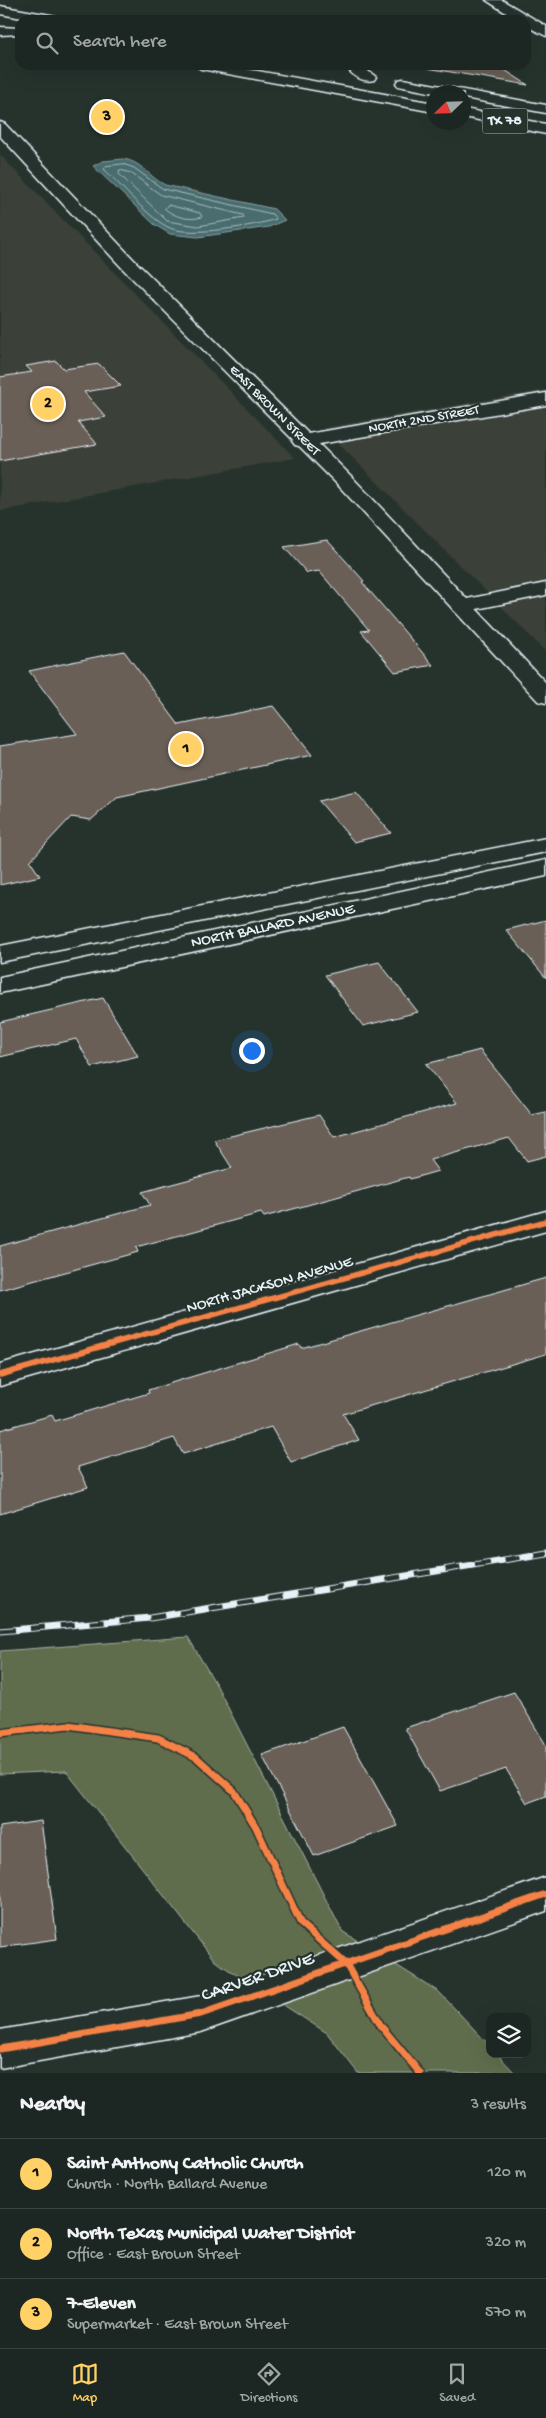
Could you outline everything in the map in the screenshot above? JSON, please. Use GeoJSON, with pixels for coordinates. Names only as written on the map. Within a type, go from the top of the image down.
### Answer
{"type":"FeatureCollection","features":[{"type":"Feature","properties":{"kind":"main road"},"geometry":{"type":"LineString","coordinates":[[493,0],[518,15]]}},
{"type":"Feature","properties":{"kind":"main road"},"geometry":{"type":"LineString","coordinates":[[0,10],[28,15]]}},
{"type":"Feature","properties":{"kind":"main road"},"geometry":{"type":"LineString","coordinates":[[531,23],[546,32]]}},
{"type":"Feature","properties":{"kind":"main road"},"geometry":{"type":"LineString","coordinates":[[0,29],[15,31]]}},
{"type":"Feature","properties":{"kind":"main road"},"geometry":{"type":"LineString","coordinates":[[531,38],[546,36]]}},
{"type":"Feature","properties":{"kind":"main road"},"geometry":{"type":"LineString","coordinates":[[228,70],[426,107]]}},
{"type":"Feature","properties":{"kind":"main road"},"geometry":{"type":"LineString","coordinates":[[353,70],[379,79],[426,87]]}},
{"type":"Feature","properties":{"kind":"main road","name":"TX 78"},"geometry":{"type":"LineString","coordinates":[[471,95],[546,109]]}},
{"type":"Feature","properties":{"kind":"main road","name":"TX 78"},"geometry":{"type":"LineString","coordinates":[[471,114],[546,128]]}},
{"type":"Feature","properties":{"kind":"main road","name":"EAST BROWN STREET"},"geometry":{"type":"LineString","coordinates":[[0,127],[130,266],[302,441],[344,480],[546,696]]}},
{"type":"Feature","properties":{"kind":"main road","name":"NORTH 2ND STREET"},"geometry":{"type":"LineString","coordinates":[[302,441],[546,399]]}},
{"type":"Feature","properties":{"kind":"main road"},"geometry":{"type":"LineString","coordinates":[[462,606],[546,589]]}},
{"type":"Feature","properties":{"kind":"main road","name":"NORTH BALLARD AVENUE"},"geometry":{"type":"LineString","coordinates":[[0,954],[546,845]]}},
{"type":"Feature","properties":{"kind":"main road","name":"NORTH BALLARD AVENUE"},"geometry":{"type":"LineString","coordinates":[[0,984],[546,868]]}},
{"type":"Feature","properties":{"kind":"main road","name":"NORTH JACKSON AVENUE"},"geometry":{"type":"LineString","coordinates":[[0,1375],[546,1222]]}},
{"type":"Feature","properties":{"kind":"main road","name":"CARVER DRIVE"},"geometry":{"type":"LineString","coordinates":[[0,2050],[201,2014],[546,1894]]}},
{"type":"Feature","properties":{"kind":"shaded area"},"geometry":{"type":"Polygon","coordinates":[[[0,155],[295,458],[0,511],[0,155]]]}},
{"type":"Feature","properties":{"kind":"shaded area"},"geometry":{"type":"Polygon","coordinates":[[[546,390],[546,652],[323,428],[546,390]]]}},
{"type":"Feature","properties":{"kind":"green space"},"geometry":{"type":"Polygon","coordinates":[[[188,1637],[217,1686],[342,1931],[439,1992],[486,2042],[486,2058],[501,2058],[515,2073],[358,2073],[327,2033],[215,1961],[66,1771],[0,1774],[0,1651],[188,1637]]]}},
{"type":"Feature","properties":{"kind":"water"},"geometry":{"type":"Polygon","coordinates":[[[123,159],[140,166],[165,185],[274,209],[285,220],[269,227],[198,237],[170,234],[155,225],[93,166],[103,161],[123,159]]]}},
{"type":"Feature","properties":{"kind":"building"},"geometry":{"type":"Polygon","coordinates":[[[439,70],[505,70],[528,85],[439,70]]]}},
{"type":"Feature","properties":{"kind":"building"},"geometry":{"type":"Polygon","coordinates":[[[56,361],[64,369],[99,364],[121,386],[84,392],[106,417],[78,422],[97,444],[0,461],[0,377],[32,372],[26,366],[56,361]]]}},
{"type":"Feature","properties":{"kind":"building"},"geometry":{"type":"Polygon","coordinates":[[[327,540],[364,581],[362,582],[433,665],[395,672],[361,631],[369,630],[319,571],[307,573],[284,547],[327,540]]]}},
{"type":"Feature","properties":{"kind":"building"},"geometry":{"type":"Polygon","coordinates":[[[124,651],[179,725],[273,706],[312,755],[117,797],[91,820],[71,817],[30,861],[40,876],[0,885],[0,746],[77,734],[29,671],[124,651]]]}},
{"type":"Feature","properties":{"kind":"building"},"geometry":{"type":"Polygon","coordinates":[[[356,792],[391,833],[354,842],[319,801],[356,792]]]}},
{"type":"Feature","properties":{"kind":"building"},"geometry":{"type":"Polygon","coordinates":[[[546,920],[546,978],[506,930],[546,920]]]}},
{"type":"Feature","properties":{"kind":"building"},"geometry":{"type":"Polygon","coordinates":[[[379,962],[418,1012],[363,1026],[325,975],[379,962]]]}},
{"type":"Feature","properties":{"kind":"building"},"geometry":{"type":"Polygon","coordinates":[[[103,998],[138,1056],[92,1067],[76,1039],[0,1057],[0,1022],[103,998]]]}},
{"type":"Feature","properties":{"kind":"building"},"geometry":{"type":"Polygon","coordinates":[[[480,1050],[532,1115],[546,1112],[546,1156],[527,1161],[509,1138],[430,1160],[438,1171],[410,1179],[409,1177],[264,1217],[261,1213],[136,1247],[138,1252],[0,1290],[0,1246],[150,1205],[142,1192],[232,1168],[214,1140],[319,1115],[334,1137],[457,1103],[426,1064],[480,1050]]]}},
{"type":"Feature","properties":{"kind":"building"},"geometry":{"type":"Polygon","coordinates":[[[546,1278],[546,1354],[343,1414],[359,1440],[291,1462],[271,1427],[183,1454],[174,1438],[78,1467],[88,1487],[0,1514],[0,1430],[52,1415],[55,1421],[149,1393],[148,1390],[299,1344],[301,1348],[546,1278]]]}},
{"type":"Feature","properties":{"kind":"building"},"geometry":{"type":"Polygon","coordinates":[[[514,1692],[546,1745],[546,1796],[527,1803],[506,1769],[440,1791],[405,1728],[514,1692]]]}},
{"type":"Feature","properties":{"kind":"building"},"geometry":{"type":"Polygon","coordinates":[[[343,1727],[398,1826],[314,1856],[262,1755],[343,1727]]]}},
{"type":"Feature","properties":{"kind":"building"},"geometry":{"type":"Polygon","coordinates":[[[41,1821],[57,1939],[0,1947],[0,1827],[41,1821]]]}},
{"type":"Feature","properties":{"kind":"railway"},"geometry":{"type":"LineString","coordinates":[[0,1631],[150,1618],[546,1553]]}},
{"type":"Feature","properties":{"kind":"cycle path"},"geometry":{"type":"LineString","coordinates":[[0,1375],[546,1221]]}},
{"type":"Feature","properties":{"kind":"cycle path"},"geometry":{"type":"LineString","coordinates":[[0,1733],[68,1725],[158,1738],[196,1757],[234,1791],[256,1827],[301,1924],[346,1964],[381,2026],[420,2073]]}},
{"type":"Feature","properties":{"kind":"cycle path"},"geometry":{"type":"LineString","coordinates":[[0,2049],[201,2014],[546,1894]]}},
{"type":"Feature","properties":{"kind":"place","name":"7-Eleven"},"geometry":{"type":"Point","coordinates":[107,117]}},
{"type":"Feature","properties":{"kind":"place","name":"North Texas Municipal Water District"},"geometry":{"type":"Point","coordinates":[48,404]}},
{"type":"Feature","properties":{"kind":"place","name":"Saint Anthony Catholic Church"},"geometry":{"type":"Point","coordinates":[186,749]}}]}
